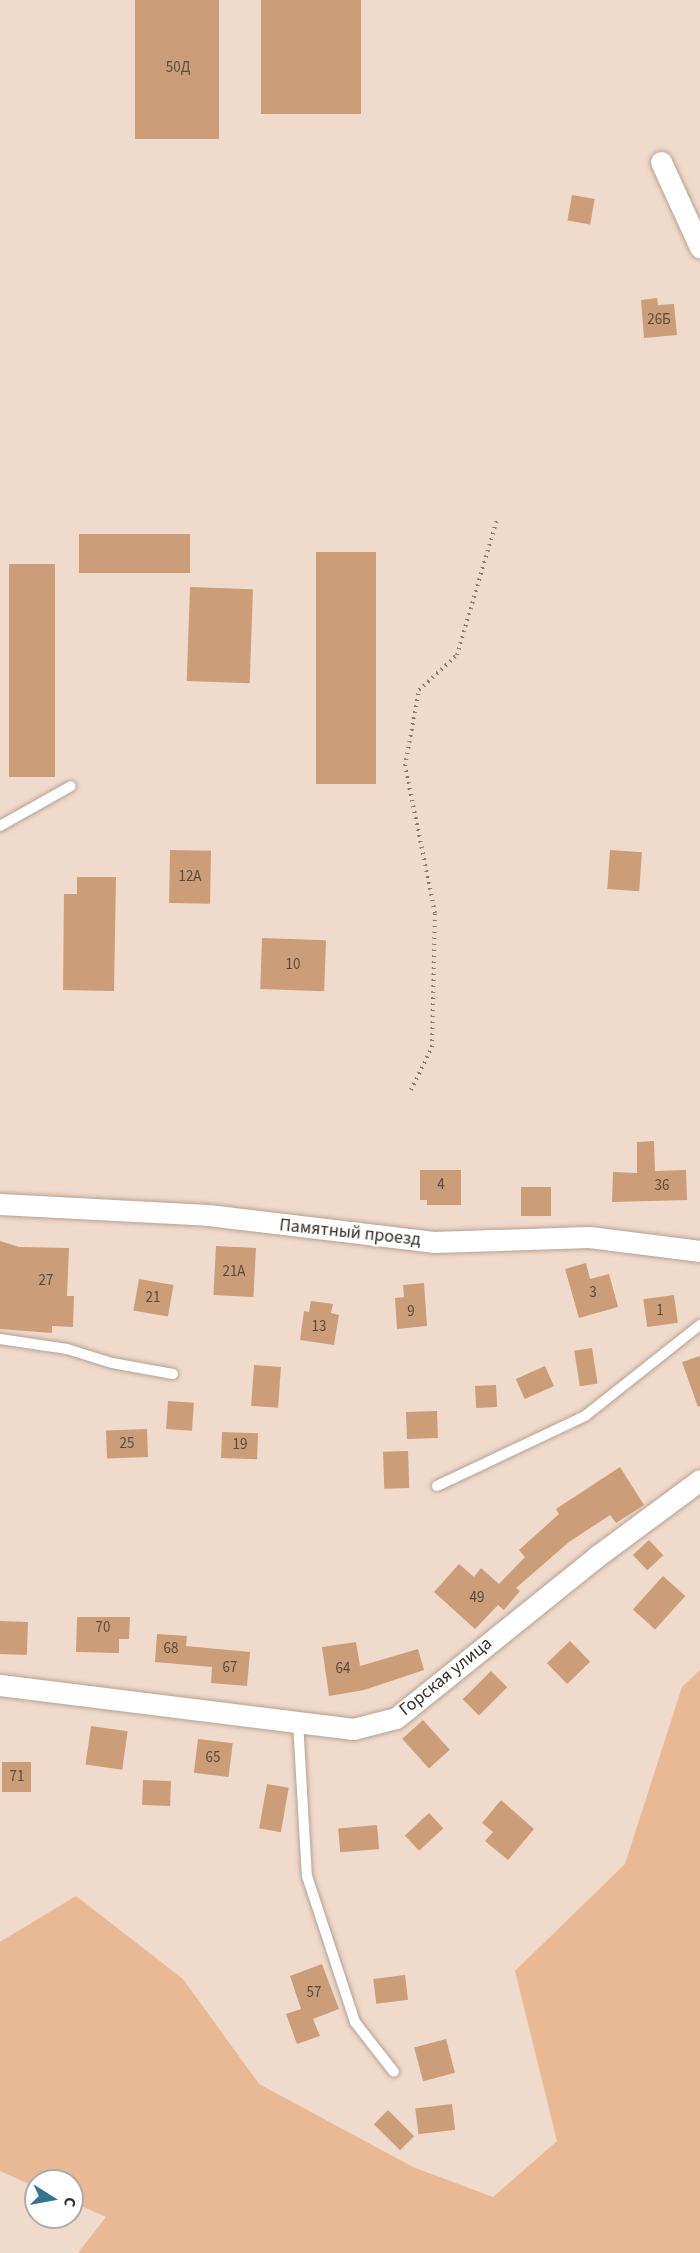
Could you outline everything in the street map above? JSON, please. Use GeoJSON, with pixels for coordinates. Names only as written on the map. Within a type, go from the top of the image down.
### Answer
{"type":"FeatureCollection","features":[{"type":"Feature","properties":{"kind":"street"},"geometry":{"type":"LineString","coordinates":[[661,162],[700,247]]}},
{"type":"Feature","properties":{"kind":"street","name":"Памятный проезд"},"geometry":{"type":"LineString","coordinates":[[0,1204],[208,1215],[433,1242],[589,1238],[700,1251]]}},
{"type":"Feature","properties":{"kind":"street","name":"Горская улица"},"geometry":{"type":"LineString","coordinates":[[0,1685],[353,1730],[396,1718],[596,1557],[700,1480]]}},
{"type":"Feature","properties":{"kind":"lane"},"geometry":{"type":"LineString","coordinates":[[0,826],[71,786]]}},
{"type":"Feature","properties":{"kind":"lane"},"geometry":{"type":"LineString","coordinates":[[437,1486],[585,1416],[700,1325]]}},
{"type":"Feature","properties":{"kind":"lane"},"geometry":{"type":"LineString","coordinates":[[0,1340],[67,1349],[112,1363],[172,1374]]}},
{"type":"Feature","properties":{"kind":"lane"},"geometry":{"type":"LineString","coordinates":[[298,1722],[307,1876],[355,2022],[394,2072]]}},
{"type":"Feature","properties":{"kind":"path"},"geometry":{"type":"LineString","coordinates":[[411,1090],[432,1047],[435,913],[405,766],[419,690],[457,655],[497,519]]}},
{"type":"Feature","properties":{"kind":"shaded area"},"geometry":{"type":"Polygon","coordinates":[[[700,1670],[700,2253],[78,2253],[106,2217],[84,2207],[84,2169],[24,2169],[24,2182],[0,2171],[0,1942],[76,1896],[183,1979],[259,2084],[413,2167],[493,2197],[557,2141],[515,1971],[625,1864],[682,1687],[700,1670]]]}},
{"type":"Feature","properties":{"kind":"building"},"geometry":{"type":"Polygon","coordinates":[[[135,0],[219,0],[219,139],[135,139],[135,0]]]}},
{"type":"Feature","properties":{"kind":"building"},"geometry":{"type":"Polygon","coordinates":[[[261,0],[361,0],[361,114],[261,114],[261,0]]]}},
{"type":"Feature","properties":{"kind":"building"},"geometry":{"type":"Polygon","coordinates":[[[572,195],[595,199],[590,225],[567,221],[572,195]]]}},
{"type":"Feature","properties":{"kind":"building"},"geometry":{"type":"Polygon","coordinates":[[[657,298],[658,305],[674,304],[677,335],[644,338],[641,300],[657,298]]]}},
{"type":"Feature","properties":{"kind":"building"},"geometry":{"type":"Polygon","coordinates":[[[79,534],[190,534],[190,573],[79,573],[79,534]]]}},
{"type":"Feature","properties":{"kind":"building"},"geometry":{"type":"Polygon","coordinates":[[[316,552],[376,552],[376,784],[316,784],[316,552]]]}},
{"type":"Feature","properties":{"kind":"building"},"geometry":{"type":"Polygon","coordinates":[[[9,564],[55,564],[55,777],[9,777],[9,564]]]}},
{"type":"Feature","properties":{"kind":"building"},"geometry":{"type":"Polygon","coordinates":[[[190,587],[253,589],[250,683],[187,681],[190,587]]]}},
{"type":"Feature","properties":{"kind":"building"},"geometry":{"type":"Polygon","coordinates":[[[170,850],[211,851],[210,904],[169,903],[170,850]]]}},
{"type":"Feature","properties":{"kind":"building"},"geometry":{"type":"Polygon","coordinates":[[[610,850],[642,852],[639,891],[607,889],[610,850]]]}},
{"type":"Feature","properties":{"kind":"building"},"geometry":{"type":"Polygon","coordinates":[[[77,877],[116,877],[114,991],[63,990],[64,894],[77,894],[77,877]]]}},
{"type":"Feature","properties":{"kind":"building"},"geometry":{"type":"Polygon","coordinates":[[[262,938],[326,940],[324,991],[260,989],[262,938]]]}},
{"type":"Feature","properties":{"kind":"building"},"geometry":{"type":"Polygon","coordinates":[[[654,1141],[655,1171],[686,1170],[687,1200],[612,1202],[613,1172],[637,1173],[637,1142],[654,1141]]]}},
{"type":"Feature","properties":{"kind":"building"},"geometry":{"type":"Polygon","coordinates":[[[420,1170],[461,1170],[461,1205],[427,1205],[427,1200],[420,1200],[420,1170]]]}},
{"type":"Feature","properties":{"kind":"building"},"geometry":{"type":"Polygon","coordinates":[[[521,1187],[551,1187],[551,1216],[521,1216],[521,1187]]]}},
{"type":"Feature","properties":{"kind":"building"},"geometry":{"type":"Polygon","coordinates":[[[0,1241],[19,1247],[69,1248],[67,1296],[74,1296],[73,1327],[52,1326],[52,1333],[0,1329],[0,1241]]]}},
{"type":"Feature","properties":{"kind":"building"},"geometry":{"type":"Polygon","coordinates":[[[216,1246],[256,1248],[253,1297],[213,1295],[216,1246]]]}},
{"type":"Feature","properties":{"kind":"building"},"geometry":{"type":"Polygon","coordinates":[[[586,1263],[590,1279],[609,1274],[618,1307],[579,1318],[565,1269],[586,1263]]]}},
{"type":"Feature","properties":{"kind":"building"},"geometry":{"type":"Polygon","coordinates":[[[139,1279],[173,1285],[168,1317],[133,1311],[139,1279]]]}},
{"type":"Feature","properties":{"kind":"building"},"geometry":{"type":"Polygon","coordinates":[[[424,1283],[427,1326],[397,1329],[395,1298],[404,1297],[403,1285],[424,1283]]]}},
{"type":"Feature","properties":{"kind":"building"},"geometry":{"type":"Polygon","coordinates":[[[674,1295],[678,1323],[647,1327],[643,1299],[674,1295]]]}},
{"type":"Feature","properties":{"kind":"building"},"geometry":{"type":"Polygon","coordinates":[[[311,1301],[333,1304],[331,1313],[339,1315],[334,1345],[300,1340],[304,1311],[309,1312],[311,1301]]]}},
{"type":"Feature","properties":{"kind":"building"},"geometry":{"type":"Polygon","coordinates":[[[592,1348],[598,1384],[580,1386],[574,1351],[592,1348]]]}},
{"type":"Feature","properties":{"kind":"building"},"geometry":{"type":"Polygon","coordinates":[[[700,1356],[700,1406],[698,1407],[682,1362],[700,1356]]]}},
{"type":"Feature","properties":{"kind":"building"},"geometry":{"type":"Polygon","coordinates":[[[254,1365],[281,1367],[278,1408],[251,1406],[254,1365]]]}},
{"type":"Feature","properties":{"kind":"building"},"geometry":{"type":"Polygon","coordinates":[[[545,1366],[554,1386],[525,1399],[516,1379],[545,1366]]]}},
{"type":"Feature","properties":{"kind":"building"},"geometry":{"type":"Polygon","coordinates":[[[496,1385],[497,1407],[476,1408],[475,1386],[496,1385]]]}},
{"type":"Feature","properties":{"kind":"building"},"geometry":{"type":"Polygon","coordinates":[[[168,1401],[194,1403],[192,1431],[166,1429],[168,1401]]]}},
{"type":"Feature","properties":{"kind":"building"},"geometry":{"type":"Polygon","coordinates":[[[437,1411],[438,1438],[407,1439],[406,1412],[437,1411]]]}},
{"type":"Feature","properties":{"kind":"building"},"geometry":{"type":"Polygon","coordinates":[[[147,1429],[148,1457],[107,1458],[106,1430],[147,1429]]]}},
{"type":"Feature","properties":{"kind":"building"},"geometry":{"type":"Polygon","coordinates":[[[222,1432],[258,1433],[257,1459],[221,1458],[222,1432]]]}},
{"type":"Feature","properties":{"kind":"building"},"geometry":{"type":"Polygon","coordinates":[[[408,1451],[409,1488],[384,1489],[383,1452],[408,1451]]]}},
{"type":"Feature","properties":{"kind":"building"},"geometry":{"type":"Polygon","coordinates":[[[620,1467],[644,1505],[616,1523],[610,1515],[569,1542],[516,1588],[520,1591],[504,1610],[498,1605],[475,1629],[434,1592],[459,1564],[474,1577],[481,1568],[499,1584],[525,1557],[519,1550],[559,1514],[556,1509],[620,1467]]]}},
{"type":"Feature","properties":{"kind":"building"},"geometry":{"type":"Polygon","coordinates":[[[649,1540],[663,1555],[647,1570],[633,1555],[649,1540]]]}},
{"type":"Feature","properties":{"kind":"building"},"geometry":{"type":"Polygon","coordinates":[[[663,1576],[685,1596],[655,1630],[633,1609],[663,1576]]]}},
{"type":"Feature","properties":{"kind":"building"},"geometry":{"type":"Polygon","coordinates":[[[77,1617],[130,1617],[129,1639],[119,1639],[119,1653],[76,1652],[77,1617]]]}},
{"type":"Feature","properties":{"kind":"building"},"geometry":{"type":"Polygon","coordinates":[[[0,1621],[28,1622],[27,1655],[0,1654],[0,1621]]]}},
{"type":"Feature","properties":{"kind":"building"},"geometry":{"type":"Polygon","coordinates":[[[157,1634],[187,1636],[186,1646],[250,1652],[247,1686],[211,1683],[212,1667],[155,1662],[157,1634]]]}},
{"type":"Feature","properties":{"kind":"building"},"geometry":{"type":"Polygon","coordinates":[[[570,1641],[590,1662],[567,1684],[547,1663],[570,1641]]]}},
{"type":"Feature","properties":{"kind":"building"},"geometry":{"type":"Polygon","coordinates":[[[356,1642],[360,1666],[418,1649],[424,1670],[364,1690],[329,1696],[322,1647],[356,1642]]]}},
{"type":"Feature","properties":{"kind":"building"},"geometry":{"type":"Polygon","coordinates":[[[491,1671],[507,1687],[479,1716],[463,1699],[491,1671]]]}},
{"type":"Feature","properties":{"kind":"building"},"geometry":{"type":"Polygon","coordinates":[[[423,1720],[450,1750],[429,1768],[402,1739],[423,1720]]]}},
{"type":"Feature","properties":{"kind":"building"},"geometry":{"type":"Polygon","coordinates":[[[91,1726],[128,1731],[122,1770],[86,1765],[91,1726]]]}},
{"type":"Feature","properties":{"kind":"building"},"geometry":{"type":"Polygon","coordinates":[[[198,1739],[233,1743],[229,1777],[194,1773],[198,1739]]]}},
{"type":"Feature","properties":{"kind":"building"},"geometry":{"type":"Polygon","coordinates":[[[2,1762],[31,1762],[31,1792],[2,1792],[2,1762]]]}},
{"type":"Feature","properties":{"kind":"building"},"geometry":{"type":"Polygon","coordinates":[[[143,1780],[171,1781],[170,1806],[142,1805],[143,1780]]]}},
{"type":"Feature","properties":{"kind":"building"},"geometry":{"type":"Polygon","coordinates":[[[267,1784],[289,1788],[281,1832],[259,1828],[267,1784]]]}},
{"type":"Feature","properties":{"kind":"building"},"geometry":{"type":"Polygon","coordinates":[[[501,1800],[534,1829],[508,1860],[485,1841],[493,1832],[482,1823],[501,1800]]]}},
{"type":"Feature","properties":{"kind":"building"},"geometry":{"type":"Polygon","coordinates":[[[429,1813],[443,1828],[419,1851],[405,1836],[429,1813]]]}},
{"type":"Feature","properties":{"kind":"building"},"geometry":{"type":"Polygon","coordinates":[[[377,1825],[379,1849],[340,1852],[338,1828],[377,1825]]]}},
{"type":"Feature","properties":{"kind":"building"},"geometry":{"type":"Polygon","coordinates":[[[322,1964],[339,2009],[313,2019],[320,2036],[297,2044],[286,2014],[301,2009],[290,1976],[322,1964]]]}},
{"type":"Feature","properties":{"kind":"building"},"geometry":{"type":"Polygon","coordinates":[[[405,1975],[408,2000],[376,2004],[373,1979],[405,1975]]]}},
{"type":"Feature","properties":{"kind":"building"},"geometry":{"type":"Polygon","coordinates":[[[446,2039],[455,2073],[423,2081],[414,2048],[446,2039]]]}},
{"type":"Feature","properties":{"kind":"building"},"geometry":{"type":"Polygon","coordinates":[[[452,2104],[455,2130],[418,2134],[415,2109],[452,2104]]]}},
{"type":"Feature","properties":{"kind":"building"},"geometry":{"type":"Polygon","coordinates":[[[388,2110],[414,2136],[400,2150],[374,2124],[388,2110]]]}}]}
